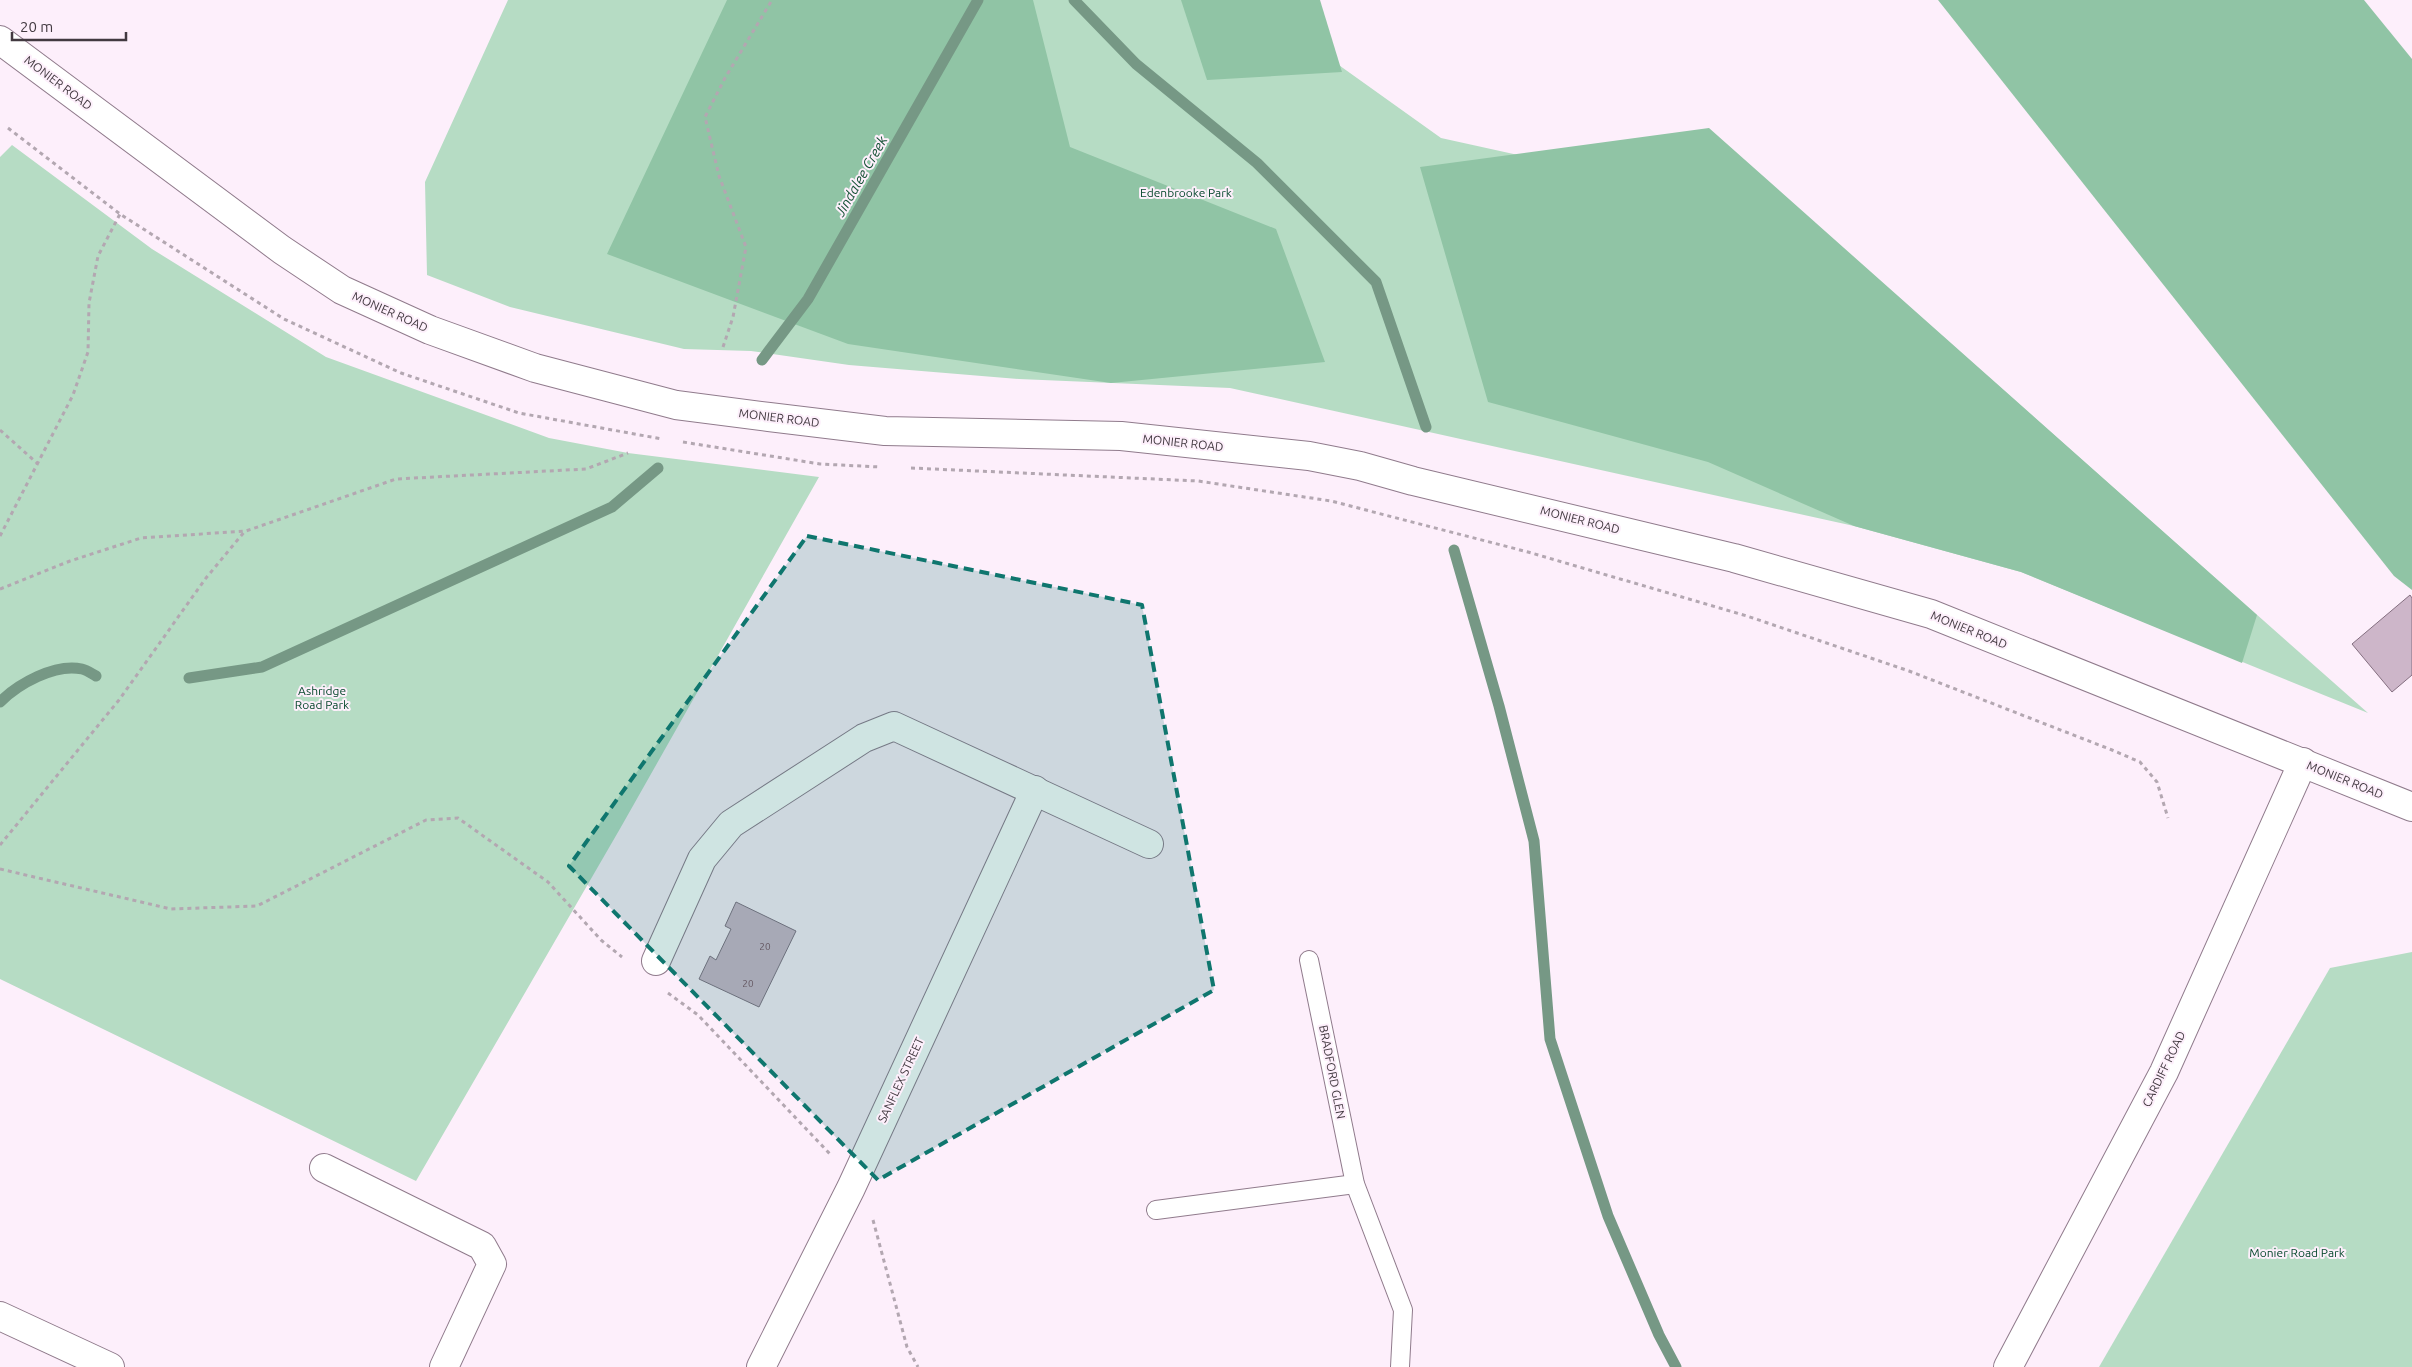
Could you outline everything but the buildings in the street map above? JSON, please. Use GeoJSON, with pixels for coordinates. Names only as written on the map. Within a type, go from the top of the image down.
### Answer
{"type":"FeatureCollection","features":[{"type":"Feature","properties":{"kind":"main road","name":"MONIER ROAD"},"geometry":{"type":"LineString","coordinates":[[0,41],[282,250],[342,290],[430,330],[535,368],[676,405],[885,431],[1120,436],[1310,456],[1360,466],[1413,481],[1734,558],[1931,614],[2412,807]]}},
{"type":"Feature","properties":{"kind":"main road"},"geometry":{"type":"LineString","coordinates":[[656,961],[702,859],[731,824],[864,738],[894,726],[1149,844]]}},
{"type":"Feature","properties":{"kind":"main road","name":"CARDIFF ROAD"},"geometry":{"type":"LineString","coordinates":[[2008,1367],[2164,1072],[2303,762]]}},
{"type":"Feature","properties":{"kind":"main road","name":"SANFLEX STREET"},"geometry":{"type":"LineString","coordinates":[[761,1367],[851,1188],[1035,790]]}},
{"type":"Feature","properties":{"kind":"main road"},"geometry":{"type":"LineString","coordinates":[[324,1168],[482,1246],[492,1264],[444,1367]]}},
{"type":"Feature","properties":{"kind":"main road"},"geometry":{"type":"LineString","coordinates":[[0,1316],[110,1367]]}},
{"type":"Feature","properties":{"kind":"lane","name":"BRADFORD GLEN"},"geometry":{"type":"LineString","coordinates":[[1309,960],[1355,1184],[1402,1310],[1400,1367]]}},
{"type":"Feature","properties":{"kind":"lane"},"geometry":{"type":"LineString","coordinates":[[1156,1210],[1355,1184]]}},
{"type":"Feature","properties":{"kind":"path"},"geometry":{"type":"LineString","coordinates":[[724,347],[733,317],[746,247],[719,176],[705,117],[725,78],[772,0]]}},
{"type":"Feature","properties":{"kind":"path"},"geometry":{"type":"LineString","coordinates":[[8,128],[120,214],[284,319],[401,373],[519,413],[664,439]]}},
{"type":"Feature","properties":{"kind":"path"},"geometry":{"type":"LineString","coordinates":[[0,536],[73,395],[88,352],[89,303],[98,256],[120,214]]}},
{"type":"Feature","properties":{"kind":"path"},"geometry":{"type":"LineString","coordinates":[[0,430],[38,464]]}},
{"type":"Feature","properties":{"kind":"path"},"geometry":{"type":"LineString","coordinates":[[673,441],[820,464],[890,467]]}},
{"type":"Feature","properties":{"kind":"path"},"geometry":{"type":"LineString","coordinates":[[0,589],[70,561],[141,538],[246,531],[396,479],[586,469],[628,454]]}},
{"type":"Feature","properties":{"kind":"path"},"geometry":{"type":"LineString","coordinates":[[910,468],[1198,480],[1331,501],[1528,552],[1747,616],[1909,671],[2140,762],[2157,782],[2168,818]]}},
{"type":"Feature","properties":{"kind":"path"},"geometry":{"type":"LineString","coordinates":[[0,846],[119,700],[206,578],[246,531]]}},
{"type":"Feature","properties":{"kind":"path"},"geometry":{"type":"LineString","coordinates":[[0,869],[171,909],[257,906],[426,820],[458,818],[548,882],[601,940],[628,962]]}},
{"type":"Feature","properties":{"kind":"path"},"geometry":{"type":"LineString","coordinates":[[663,989],[698,1015],[831,1155],[873,1219],[907,1347],[918,1367]]}},
{"type":"Feature","properties":{"kind":"highlighted area"},"geometry":{"type":"Polygon","coordinates":[[[807,536],[1142,605],[1214,990],[878,1180],[569,866],[807,536]]]}},
{"type":"Feature","properties":{"kind":"green space","name":"Edenbrooke Park"},"geometry":{"type":"Polygon","coordinates":[[[508,0],[1275,0],[1315,48],[1441,138],[1555,163],[1731,149],[2368,713],[2021,572],[1854,526],[1230,388],[1019,379],[849,365],[751,351],[684,349],[510,307],[427,275],[425,182],[508,0]]]}},
{"type":"Feature","properties":{"kind":"green space"},"geometry":{"type":"Polygon","coordinates":[[[727,0],[1033,0],[1070,147],[1276,229],[1325,362],[1111,383],[848,344],[607,254],[727,0]]]}},
{"type":"Feature","properties":{"kind":"green space"},"geometry":{"type":"Polygon","coordinates":[[[1181,0],[1320,0],[1342,72],[1207,80],[1181,0]]]}},
{"type":"Feature","properties":{"kind":"green space"},"geometry":{"type":"Polygon","coordinates":[[[1938,0],[2364,0],[2412,59],[2412,590],[2394,576],[1938,0]]]}},
{"type":"Feature","properties":{"kind":"green space"},"geometry":{"type":"Polygon","coordinates":[[[1709,128],[2257,615],[2242,663],[2021,572],[1854,526],[1708,462],[1488,402],[1420,167],[1709,128]]]}},
{"type":"Feature","properties":{"kind":"green space","name":"Ashridge Road Park"},"geometry":{"type":"Polygon","coordinates":[[[12,145],[152,249],[326,357],[549,438],[628,453],[819,477],[621,827],[416,1181],[0,979],[0,157],[12,145]]]}},
{"type":"Feature","properties":{"kind":"green space","name":"Monier Road Park"},"geometry":{"type":"Polygon","coordinates":[[[2412,952],[2412,1367],[2099,1367],[2330,968],[2412,952]]]}},
{"type":"Feature","properties":{"kind":"waterway","name":"Jindalee Creek"},"geometry":{"type":"LineString","coordinates":[[762,360],[808,299],[978,0]]}},
{"type":"Feature","properties":{"kind":"waterway"},"geometry":{"type":"LineString","coordinates":[[1074,0],[1136,64],[1257,163],[1376,282],[1426,427]]}},
{"type":"Feature","properties":{"kind":"waterway"},"geometry":{"type":"LineString","coordinates":[[189,678],[262,667],[612,507],[658,468]]}},
{"type":"Feature","properties":{"kind":"waterway"},"geometry":{"type":"LineString","coordinates":[[1454,550],[1499,706],[1534,841],[1550,1039],[1608,1216],[1659,1335],[1676,1367]]}},
{"type":"Feature","properties":{"kind":"waterway","name":"Jindalee Creek"},"geometry":{"type":"LineString","coordinates":[[0,702],[27,682],[38,676],[60,669],[84,670],[96,676]]}}]}
